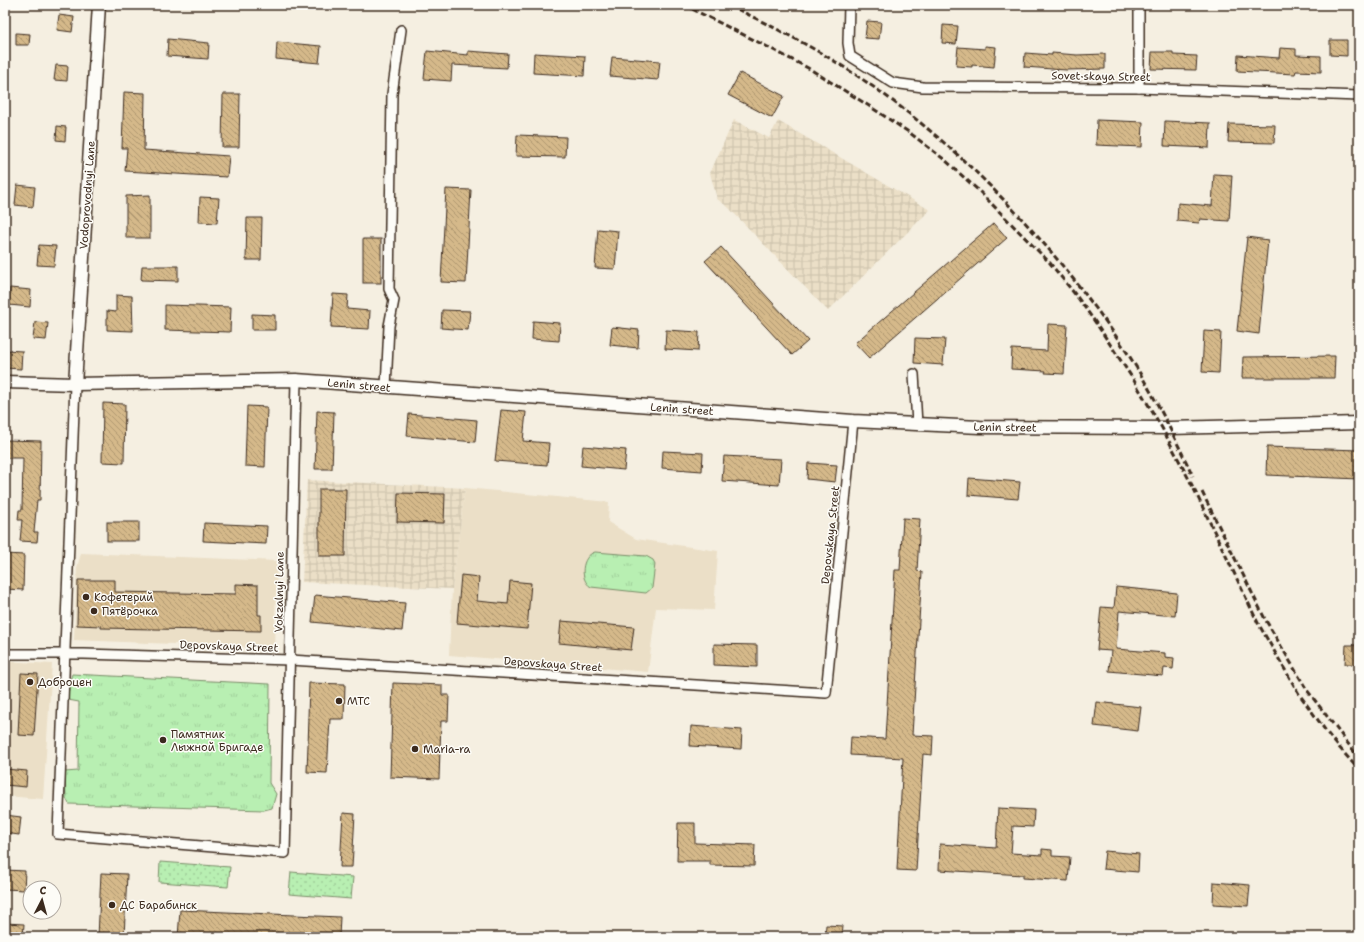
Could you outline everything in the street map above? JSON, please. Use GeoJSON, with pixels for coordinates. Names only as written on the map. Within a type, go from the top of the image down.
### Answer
{"type":"FeatureCollection","features":[{"type":"Feature","properties":{"kind":"main road","name":"Vodoprovodnyi Lane"},"geometry":{"type":"LineString","coordinates":[[75,384],[99,5]]}},
{"type":"Feature","properties":{"kind":"main road","name":"Lenin street"},"geometry":{"type":"LineString","coordinates":[[5,382],[75,384],[296,380],[853,421],[980,427],[1170,428],[1359,424]]}},
{"type":"Feature","properties":{"kind":"street","name":"Sovet·skaya Street"},"geometry":{"type":"LineString","coordinates":[[849,5],[848,43],[850,56],[893,83],[923,87],[1139,88],[1359,96]]}},
{"type":"Feature","properties":{"kind":"street"},"geometry":{"type":"LineString","coordinates":[[1139,5],[1139,88]]}},
{"type":"Feature","properties":{"kind":"street"},"geometry":{"type":"LineString","coordinates":[[386,387],[389,326],[394,300],[389,289],[392,94],[402,30]]}},
{"type":"Feature","properties":{"kind":"street"},"geometry":{"type":"LineString","coordinates":[[914,374],[917,424]]}},
{"type":"Feature","properties":{"kind":"street","name":"Vokzalnyi Lane"},"geometry":{"type":"LineString","coordinates":[[65,654],[58,834],[285,853],[296,380]]}},
{"type":"Feature","properties":{"kind":"street"},"geometry":{"type":"LineString","coordinates":[[65,654],[75,384]]}},
{"type":"Feature","properties":{"kind":"street","name":"Depovskaya Street"},"geometry":{"type":"LineString","coordinates":[[5,654],[65,654],[290,660],[826,693],[853,421]]}},
{"type":"Feature","properties":{"kind":"shaded area"},"geometry":{"type":"Polygon","coordinates":[[[734,120],[769,138],[778,121],[930,210],[828,311],[728,207],[717,199],[710,173],[734,120]]]}},
{"type":"Feature","properties":{"kind":"shaded area"},"geometry":{"type":"Polygon","coordinates":[[[307,480],[465,488],[452,589],[302,582],[307,480]]]}},
{"type":"Feature","properties":{"kind":"shaded area"},"geometry":{"type":"Polygon","coordinates":[[[465,488],[609,502],[608,522],[636,539],[718,551],[714,610],[656,608],[648,672],[449,655],[452,589],[465,488]]]}},
{"type":"Feature","properties":{"kind":"shaded area"},"geometry":{"type":"Polygon","coordinates":[[[81,553],[277,561],[274,648],[74,640],[77,568],[81,553]]]}},
{"type":"Feature","properties":{"kind":"shaded area"},"geometry":{"type":"Polygon","coordinates":[[[5,661],[52,664],[43,799],[5,796],[5,661]]]}},
{"type":"Feature","properties":{"kind":"green space"},"geometry":{"type":"Polygon","coordinates":[[[595,552],[646,556],[653,560],[655,564],[652,588],[646,593],[591,587],[587,584],[583,574],[583,568],[584,563],[590,554],[595,552]]]}},
{"type":"Feature","properties":{"kind":"green space"},"geometry":{"type":"Polygon","coordinates":[[[72,674],[270,684],[269,783],[276,794],[272,808],[264,810],[69,804],[66,798],[65,772],[78,771],[79,702],[68,700],[69,685],[72,674]]]}},
{"type":"Feature","properties":{"kind":"green space"},"geometry":{"type":"Polygon","coordinates":[[[160,862],[230,867],[228,887],[159,882],[160,862]]]}},
{"type":"Feature","properties":{"kind":"green space"},"geometry":{"type":"Polygon","coordinates":[[[291,872],[353,877],[351,899],[289,894],[291,872]]]}},
{"type":"Feature","properties":{"kind":"building"},"geometry":{"type":"Polygon","coordinates":[[[59,15],[74,17],[72,32],[57,30],[59,15]]]}},
{"type":"Feature","properties":{"kind":"building"},"geometry":{"type":"Polygon","coordinates":[[[867,21],[881,22],[879,39],[865,38],[867,21]]]}},
{"type":"Feature","properties":{"kind":"building"},"geometry":{"type":"Polygon","coordinates":[[[943,25],[958,26],[956,44],[942,43],[943,25]]]}},
{"type":"Feature","properties":{"kind":"building"},"geometry":{"type":"Polygon","coordinates":[[[16,33],[30,34],[29,45],[16,45],[16,33]]]}},
{"type":"Feature","properties":{"kind":"building"},"geometry":{"type":"Polygon","coordinates":[[[168,39],[209,43],[208,59],[167,56],[168,39]]]}},
{"type":"Feature","properties":{"kind":"building"},"geometry":{"type":"Polygon","coordinates":[[[1330,40],[1347,40],[1347,56],[1330,55],[1330,40]]]}},
{"type":"Feature","properties":{"kind":"building"},"geometry":{"type":"Polygon","coordinates":[[[277,42],[321,46],[319,63],[276,59],[277,42]]]}},
{"type":"Feature","properties":{"kind":"building"},"geometry":{"type":"Polygon","coordinates":[[[985,46],[996,47],[994,67],[972,65],[972,67],[956,66],[958,47],[985,49],[985,46]]]}},
{"type":"Feature","properties":{"kind":"building"},"geometry":{"type":"Polygon","coordinates":[[[1280,48],[1296,49],[1296,55],[1321,56],[1321,72],[1296,71],[1295,74],[1237,71],[1238,55],[1279,58],[1280,48]]]}},
{"type":"Feature","properties":{"kind":"building"},"geometry":{"type":"Polygon","coordinates":[[[427,51],[468,55],[468,51],[508,54],[507,68],[452,65],[451,81],[424,79],[427,51]]]}},
{"type":"Feature","properties":{"kind":"building"},"geometry":{"type":"Polygon","coordinates":[[[1152,52],[1173,52],[1173,55],[1197,56],[1196,70],[1151,69],[1152,52]]]}},
{"type":"Feature","properties":{"kind":"building"},"geometry":{"type":"Polygon","coordinates":[[[534,53],[585,56],[584,76],[533,73],[534,53]]]}},
{"type":"Feature","properties":{"kind":"building"},"geometry":{"type":"Polygon","coordinates":[[[1025,53],[1052,55],[1052,53],[1077,55],[1105,54],[1105,69],[1067,70],[1024,67],[1025,53]]]}},
{"type":"Feature","properties":{"kind":"building"},"geometry":{"type":"Polygon","coordinates":[[[612,57],[660,61],[658,80],[610,76],[612,57]]]}},
{"type":"Feature","properties":{"kind":"building"},"geometry":{"type":"Polygon","coordinates":[[[56,65],[68,66],[67,81],[54,80],[56,65]]]}},
{"type":"Feature","properties":{"kind":"building"},"geometry":{"type":"Polygon","coordinates":[[[740,73],[784,96],[772,118],[728,95],[740,73]]]}},
{"type":"Feature","properties":{"kind":"building"},"geometry":{"type":"Polygon","coordinates":[[[124,92],[145,93],[144,150],[229,156],[227,177],[125,171],[127,148],[122,148],[124,92]]]}},
{"type":"Feature","properties":{"kind":"building"},"geometry":{"type":"Polygon","coordinates":[[[223,94],[240,94],[239,147],[222,147],[223,94]]]}},
{"type":"Feature","properties":{"kind":"building"},"geometry":{"type":"Polygon","coordinates":[[[1097,120],[1143,122],[1142,147],[1096,145],[1097,120]]]}},
{"type":"Feature","properties":{"kind":"building"},"geometry":{"type":"Polygon","coordinates":[[[1165,121],[1210,123],[1209,148],[1164,146],[1165,121]]]}},
{"type":"Feature","properties":{"kind":"building"},"geometry":{"type":"Polygon","coordinates":[[[1229,124],[1275,125],[1274,143],[1228,142],[1229,124]]]}},
{"type":"Feature","properties":{"kind":"building"},"geometry":{"type":"Polygon","coordinates":[[[57,126],[66,127],[65,141],[56,140],[57,126]]]}},
{"type":"Feature","properties":{"kind":"building"},"geometry":{"type":"Polygon","coordinates":[[[517,135],[566,137],[565,157],[516,156],[517,135]]]}},
{"type":"Feature","properties":{"kind":"building"},"geometry":{"type":"Polygon","coordinates":[[[1214,174],[1232,175],[1229,221],[1200,219],[1199,223],[1177,221],[1178,203],[1212,206],[1214,174]]]}},
{"type":"Feature","properties":{"kind":"building"},"geometry":{"type":"Polygon","coordinates":[[[17,185],[35,187],[33,207],[15,205],[17,185]]]}},
{"type":"Feature","properties":{"kind":"building"},"geometry":{"type":"Polygon","coordinates":[[[446,189],[471,190],[466,283],[441,282],[446,189]]]}},
{"type":"Feature","properties":{"kind":"building"},"geometry":{"type":"Polygon","coordinates":[[[150,195],[150,238],[126,238],[126,196],[150,195]]]}},
{"type":"Feature","properties":{"kind":"building"},"geometry":{"type":"Polygon","coordinates":[[[200,197],[219,198],[217,223],[199,222],[200,197]]]}},
{"type":"Feature","properties":{"kind":"building"},"geometry":{"type":"Polygon","coordinates":[[[247,218],[262,218],[261,260],[246,260],[247,218]]]}},
{"type":"Feature","properties":{"kind":"building"},"geometry":{"type":"Polygon","coordinates":[[[994,223],[1007,238],[869,358],[855,343],[994,223]]]}},
{"type":"Feature","properties":{"kind":"building"},"geometry":{"type":"Polygon","coordinates":[[[598,229],[618,231],[615,269],[595,268],[598,229]]]}},
{"type":"Feature","properties":{"kind":"building"},"geometry":{"type":"Polygon","coordinates":[[[1247,237],[1268,240],[1259,334],[1237,331],[1247,237]]]}},
{"type":"Feature","properties":{"kind":"building"},"geometry":{"type":"Polygon","coordinates":[[[363,239],[381,239],[381,283],[363,283],[363,239]]]}},
{"type":"Feature","properties":{"kind":"building"},"geometry":{"type":"Polygon","coordinates":[[[39,245],[56,246],[54,266],[37,265],[39,245]]]}},
{"type":"Feature","properties":{"kind":"building"},"geometry":{"type":"Polygon","coordinates":[[[721,247],[808,341],[792,355],[705,261],[721,247]]]}},
{"type":"Feature","properties":{"kind":"building"},"geometry":{"type":"Polygon","coordinates":[[[142,266],[178,266],[178,281],[141,280],[142,266]]]}},
{"type":"Feature","properties":{"kind":"building"},"geometry":{"type":"Polygon","coordinates":[[[10,288],[31,290],[30,307],[9,305],[10,288]]]}},
{"type":"Feature","properties":{"kind":"building"},"geometry":{"type":"Polygon","coordinates":[[[333,294],[348,295],[347,309],[370,311],[369,329],[331,327],[333,294]]]}},
{"type":"Feature","properties":{"kind":"building"},"geometry":{"type":"Polygon","coordinates":[[[116,295],[132,296],[133,331],[107,330],[107,311],[116,312],[116,295]]]}},
{"type":"Feature","properties":{"kind":"building"},"geometry":{"type":"Polygon","coordinates":[[[165,305],[231,307],[230,332],[165,330],[165,305]]]}},
{"type":"Feature","properties":{"kind":"building"},"geometry":{"type":"Polygon","coordinates":[[[442,310],[470,311],[468,330],[441,328],[442,310]]]}},
{"type":"Feature","properties":{"kind":"building"},"geometry":{"type":"Polygon","coordinates":[[[252,314],[275,315],[275,330],[252,330],[252,314]]]}},
{"type":"Feature","properties":{"kind":"building"},"geometry":{"type":"Polygon","coordinates":[[[533,321],[560,323],[559,341],[532,339],[533,321]]]}},
{"type":"Feature","properties":{"kind":"building"},"geometry":{"type":"Polygon","coordinates":[[[35,322],[48,323],[46,340],[33,339],[35,322]]]}},
{"type":"Feature","properties":{"kind":"building"},"geometry":{"type":"Polygon","coordinates":[[[1048,324],[1067,325],[1064,374],[1045,373],[1046,371],[1011,369],[1012,349],[1047,351],[1048,324]]]}},
{"type":"Feature","properties":{"kind":"building"},"geometry":{"type":"Polygon","coordinates":[[[612,327],[639,330],[638,348],[610,345],[612,327]]]}},
{"type":"Feature","properties":{"kind":"building"},"geometry":{"type":"Polygon","coordinates":[[[666,330],[699,332],[698,351],[665,349],[666,330]]]}},
{"type":"Feature","properties":{"kind":"building"},"geometry":{"type":"Polygon","coordinates":[[[1204,331],[1221,332],[1219,373],[1202,372],[1204,331]]]}},
{"type":"Feature","properties":{"kind":"building"},"geometry":{"type":"Polygon","coordinates":[[[915,338],[945,339],[943,365],[914,363],[915,338]]]}},
{"type":"Feature","properties":{"kind":"building"},"geometry":{"type":"Polygon","coordinates":[[[5,350],[22,351],[21,369],[5,368],[5,350]]]}},
{"type":"Feature","properties":{"kind":"building"},"geometry":{"type":"Polygon","coordinates":[[[1335,356],[1334,378],[1242,378],[1243,357],[1335,356]]]}},
{"type":"Feature","properties":{"kind":"building"},"geometry":{"type":"Polygon","coordinates":[[[103,403],[125,404],[124,463],[102,462],[103,403]]]}},
{"type":"Feature","properties":{"kind":"building"},"geometry":{"type":"Polygon","coordinates":[[[247,406],[267,407],[265,467],[245,466],[247,406]]]}},
{"type":"Feature","properties":{"kind":"building"},"geometry":{"type":"Polygon","coordinates":[[[501,410],[526,412],[523,441],[549,443],[547,465],[495,461],[501,410]]]}},
{"type":"Feature","properties":{"kind":"building"},"geometry":{"type":"Polygon","coordinates":[[[317,411],[334,412],[332,469],[315,469],[317,411]]]}},
{"type":"Feature","properties":{"kind":"building"},"geometry":{"type":"Polygon","coordinates":[[[409,414],[477,420],[475,442],[407,436],[409,414]]]}},
{"type":"Feature","properties":{"kind":"building"},"geometry":{"type":"Polygon","coordinates":[[[5,440],[41,441],[40,500],[37,500],[34,532],[38,532],[37,542],[20,541],[22,520],[18,520],[19,510],[22,510],[23,458],[5,458],[5,440]]]}},
{"type":"Feature","properties":{"kind":"building"},"geometry":{"type":"Polygon","coordinates":[[[583,446],[626,450],[624,470],[581,466],[583,446]]]}},
{"type":"Feature","properties":{"kind":"building"},"geometry":{"type":"Polygon","coordinates":[[[1267,447],[1359,450],[1359,479],[1266,475],[1267,447]]]}},
{"type":"Feature","properties":{"kind":"building"},"geometry":{"type":"Polygon","coordinates":[[[663,451],[703,453],[702,471],[662,468],[663,451]]]}},
{"type":"Feature","properties":{"kind":"building"},"geometry":{"type":"Polygon","coordinates":[[[724,456],[781,459],[779,485],[722,481],[724,456]]]}},
{"type":"Feature","properties":{"kind":"building"},"geometry":{"type":"Polygon","coordinates":[[[808,463],[837,465],[835,482],[807,479],[808,463]]]}},
{"type":"Feature","properties":{"kind":"building"},"geometry":{"type":"Polygon","coordinates":[[[969,478],[1020,482],[1018,499],[968,495],[969,478]]]}},
{"type":"Feature","properties":{"kind":"building"},"geometry":{"type":"Polygon","coordinates":[[[319,489],[346,489],[345,556],[319,556],[319,489]]]}},
{"type":"Feature","properties":{"kind":"building"},"geometry":{"type":"Polygon","coordinates":[[[398,493],[445,494],[444,523],[397,522],[398,493]]]}},
{"type":"Feature","properties":{"kind":"building"},"geometry":{"type":"Polygon","coordinates":[[[903,518],[920,519],[917,571],[922,572],[912,735],[933,736],[932,755],[923,754],[916,871],[897,870],[903,758],[850,755],[851,737],[885,739],[895,570],[900,570],[903,518]]]}},
{"type":"Feature","properties":{"kind":"building"},"geometry":{"type":"Polygon","coordinates":[[[107,522],[139,522],[139,541],[107,541],[107,522]]]}},
{"type":"Feature","properties":{"kind":"building"},"geometry":{"type":"Polygon","coordinates":[[[204,523],[267,526],[266,544],[203,541],[204,523]]]}},
{"type":"Feature","properties":{"kind":"building"},"geometry":{"type":"Polygon","coordinates":[[[5,554],[24,555],[23,590],[5,589],[5,554]]]}},
{"type":"Feature","properties":{"kind":"building"},"geometry":{"type":"Polygon","coordinates":[[[461,575],[479,577],[477,601],[508,604],[510,581],[531,583],[527,629],[457,623],[461,575]]]}},
{"type":"Feature","properties":{"kind":"building"},"geometry":{"type":"Polygon","coordinates":[[[78,580],[115,580],[115,592],[236,594],[236,584],[258,585],[258,615],[261,615],[261,631],[101,628],[101,626],[77,625],[78,580]]]}},
{"type":"Feature","properties":{"kind":"building"},"geometry":{"type":"Polygon","coordinates":[[[1116,587],[1177,593],[1175,616],[1119,611],[1116,649],[1165,653],[1165,657],[1174,658],[1173,669],[1164,668],[1163,676],[1109,671],[1111,651],[1097,650],[1101,607],[1114,608],[1116,587]]]}},
{"type":"Feature","properties":{"kind":"building"},"geometry":{"type":"Polygon","coordinates":[[[315,595],[405,603],[402,631],[312,622],[315,595]]]}},
{"type":"Feature","properties":{"kind":"building"},"geometry":{"type":"Polygon","coordinates":[[[561,621],[634,627],[631,650],[559,643],[561,621]]]}},
{"type":"Feature","properties":{"kind":"building"},"geometry":{"type":"Polygon","coordinates":[[[714,644],[757,645],[757,667],[714,665],[714,644]]]}},
{"type":"Feature","properties":{"kind":"building"},"geometry":{"type":"Polygon","coordinates":[[[1346,645],[1359,645],[1359,664],[1345,664],[1346,645]]]}},
{"type":"Feature","properties":{"kind":"building"},"geometry":{"type":"Polygon","coordinates":[[[21,673],[38,674],[34,736],[18,735],[21,673]]]}},
{"type":"Feature","properties":{"kind":"building"},"geometry":{"type":"Polygon","coordinates":[[[309,683],[345,684],[344,719],[330,719],[327,773],[307,772],[309,683]]]}},
{"type":"Feature","properties":{"kind":"building","name":"Maria-ra"},"geometry":{"type":"Polygon","coordinates":[[[393,683],[442,685],[442,695],[449,695],[448,721],[441,721],[439,779],[390,777],[393,683]]]}},
{"type":"Feature","properties":{"kind":"building"},"geometry":{"type":"Polygon","coordinates":[[[1097,702],[1141,707],[1138,731],[1094,726],[1097,702]]]}},
{"type":"Feature","properties":{"kind":"building"},"geometry":{"type":"Polygon","coordinates":[[[691,726],[742,730],[741,749],[690,746],[691,726]]]}},
{"type":"Feature","properties":{"kind":"building"},"geometry":{"type":"Polygon","coordinates":[[[5,769],[27,771],[26,787],[5,785],[5,769]]]}},
{"type":"Feature","properties":{"kind":"building"},"geometry":{"type":"Polygon","coordinates":[[[998,808],[1034,810],[1033,827],[1013,826],[1011,853],[1042,855],[1042,849],[1052,850],[1052,856],[1070,857],[1068,881],[1023,878],[1023,875],[939,870],[940,844],[996,848],[998,808]]]}},
{"type":"Feature","properties":{"kind":"building"},"geometry":{"type":"Polygon","coordinates":[[[343,813],[355,814],[352,867],[340,867],[343,813]]]}},
{"type":"Feature","properties":{"kind":"building"},"geometry":{"type":"Polygon","coordinates":[[[5,815],[21,817],[19,835],[5,833],[5,815]]]}},
{"type":"Feature","properties":{"kind":"building"},"geometry":{"type":"Polygon","coordinates":[[[678,823],[695,823],[695,843],[755,845],[754,866],[710,865],[710,861],[677,861],[678,823]]]}},
{"type":"Feature","properties":{"kind":"building"},"geometry":{"type":"Polygon","coordinates":[[[1105,851],[1139,854],[1138,872],[1103,869],[1105,851]]]}},
{"type":"Feature","properties":{"kind":"building"},"geometry":{"type":"Polygon","coordinates":[[[5,870],[25,871],[25,880],[22,880],[22,890],[5,889],[5,870]]]}},
{"type":"Feature","properties":{"kind":"building","name":"ДС Барабинск"},"geometry":{"type":"Polygon","coordinates":[[[101,873],[127,874],[124,937],[98,937],[101,873]]]}},
{"type":"Feature","properties":{"kind":"building"},"geometry":{"type":"Polygon","coordinates":[[[1214,882],[1250,885],[1248,906],[1213,904],[1214,882]]]}},
{"type":"Feature","properties":{"kind":"building"},"geometry":{"type":"Polygon","coordinates":[[[180,910],[340,917],[339,937],[178,937],[180,910]]]}},
{"type":"Feature","properties":{"kind":"building"},"geometry":{"type":"Polygon","coordinates":[[[5,923],[24,924],[23,937],[5,936],[5,923]]]}},
{"type":"Feature","properties":{"kind":"building"},"geometry":{"type":"Polygon","coordinates":[[[826,925],[843,926],[842,937],[825,937],[826,925]]]}},
{"type":"Feature","properties":{"kind":"railway"},"geometry":{"type":"LineString","coordinates":[[684,5],[808,68],[910,133],[945,160],[979,191],[1050,263],[1098,326],[1133,379],[1162,428],[1193,487],[1258,623],[1299,694],[1331,738],[1359,770]]}},
{"type":"Feature","properties":{"kind":"railway"},"geometry":{"type":"LineString","coordinates":[[729,5],[779,30],[859,77],[932,133],[968,164],[1002,198],[1065,268],[1131,358],[1168,424],[1193,476]]}},
{"type":"Feature","properties":{"kind":"railway"},"geometry":{"type":"LineString","coordinates":[[1202,492],[1265,619],[1307,690],[1359,758]]}},
{"type":"Feature","properties":{"kind":"place","name":"Кофетерий"},"geometry":{"type":"Point","coordinates":[86,597]}},
{"type":"Feature","properties":{"kind":"place","name":"Пятёрочка"},"geometry":{"type":"Point","coordinates":[94,611]}},
{"type":"Feature","properties":{"kind":"place","name":"Доброцен"},"geometry":{"type":"Point","coordinates":[30,682]}},
{"type":"Feature","properties":{"kind":"place","name":"МТС"},"geometry":{"type":"Point","coordinates":[339,701]}},
{"type":"Feature","properties":{"kind":"place","name":"Памятник Лыжной Бригаде"},"geometry":{"type":"Point","coordinates":[163,740]}},
{"type":"Feature","properties":{"kind":"place","name":"Maria-ra"},"geometry":{"type":"Point","coordinates":[415,749]}},
{"type":"Feature","properties":{"kind":"place","name":"ДС Барабинск"},"geometry":{"type":"Point","coordinates":[112,905]}}]}
